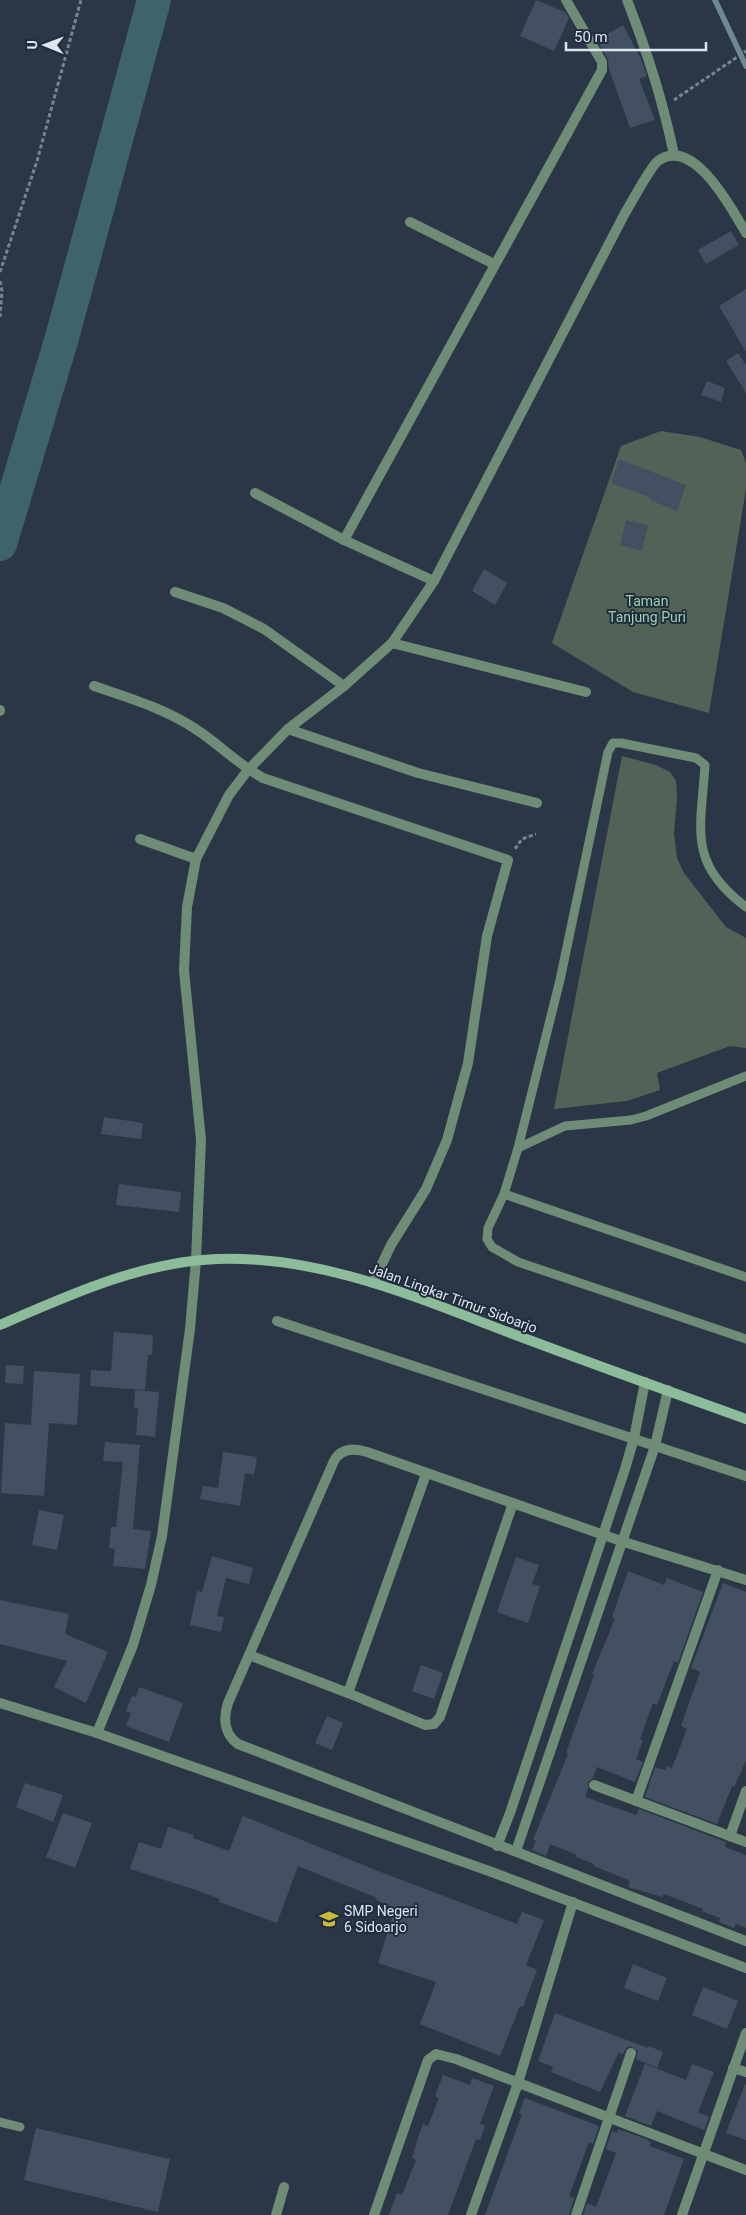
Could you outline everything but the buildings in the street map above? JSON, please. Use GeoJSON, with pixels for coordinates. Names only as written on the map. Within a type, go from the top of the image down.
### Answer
{"type":"FeatureCollection","features":[{"type":"Feature","properties":{"kind":"main road","name":"Jalan Lingkar Timur Sidoarjo"},"geometry":{"type":"LineString","coordinates":[[0,1325],[91,1286],[147,1269],[196,1260],[282,1261],[326,1270],[433,1302],[746,1419]]}},
{"type":"Feature","properties":{"kind":"street"},"geometry":{"type":"LineString","coordinates":[[344,540],[602,70],[602,62],[566,0]]}},
{"type":"Feature","properties":{"kind":"street"},"geometry":{"type":"LineString","coordinates":[[627,0],[649,56],[661,97],[674,155]]}},
{"type":"Feature","properties":{"kind":"street"},"geometry":{"type":"LineString","coordinates":[[97,1733],[133,1645],[151,1585],[162,1536],[190,1328],[196,1260],[201,1140],[184,971],[187,907],[196,859],[229,795],[248,770],[288,729],[344,686],[392,643],[434,581],[625,213],[658,162],[674,155],[692,160],[708,175],[728,202],[746,233]]}},
{"type":"Feature","properties":{"kind":"street"},"geometry":{"type":"LineString","coordinates":[[410,222],[494,264]]}},
{"type":"Feature","properties":{"kind":"street"},"geometry":{"type":"LineString","coordinates":[[254,493],[344,540],[434,581]]}},
{"type":"Feature","properties":{"kind":"street"},"geometry":{"type":"LineString","coordinates":[[175,592],[222,608],[264,629],[344,686]]}},
{"type":"Feature","properties":{"kind":"street"},"geometry":{"type":"LineString","coordinates":[[392,643],[586,692]]}},
{"type":"Feature","properties":{"kind":"street"},"geometry":{"type":"LineString","coordinates":[[94,686],[156,708],[195,728],[224,749],[248,770],[263,778],[508,860],[487,936],[468,1063],[452,1124],[426,1188],[391,1245],[373,1283]]}},
{"type":"Feature","properties":{"kind":"street"},"geometry":{"type":"LineString","coordinates":[[288,729],[418,773],[537,803]]}},
{"type":"Feature","properties":{"kind":"street"},"geometry":{"type":"LineString","coordinates":[[140,839],[196,859]]}},
{"type":"Feature","properties":{"kind":"street"},"geometry":{"type":"LineString","coordinates":[[277,1321],[746,1476]]}},
{"type":"Feature","properties":{"kind":"street"},"geometry":{"type":"LineString","coordinates":[[497,1846],[510,1813],[634,1438],[645,1382]]}},
{"type":"Feature","properties":{"kind":"street"},"geometry":{"type":"LineString","coordinates":[[516,1851],[655,1446],[668,1390]]}},
{"type":"Feature","properties":{"kind":"street"},"geometry":{"type":"LineString","coordinates":[[746,1580],[622,1541],[358,1449],[338,1454],[225,1712],[225,1725],[235,1743],[746,1941]]}},
{"type":"Feature","properties":{"kind":"street"},"geometry":{"type":"LineString","coordinates":[[348,1693],[426,1474]]}},
{"type":"Feature","properties":{"kind":"street"},"geometry":{"type":"LineString","coordinates":[[249,1655],[425,1725],[431,1725],[437,1721],[513,1503]]}},
{"type":"Feature","properties":{"kind":"street"},"geometry":{"type":"LineString","coordinates":[[636,1801],[718,1570]]}},
{"type":"Feature","properties":{"kind":"street"},"geometry":{"type":"LineString","coordinates":[[549,1695],[567,1700]]}},
{"type":"Feature","properties":{"kind":"street"},"geometry":{"type":"LineString","coordinates":[[0,1703],[97,1733],[573,1902],[746,1968]]}},
{"type":"Feature","properties":{"kind":"street"},"geometry":{"type":"LineString","coordinates":[[594,1785],[746,1842]]}},
{"type":"Feature","properties":{"kind":"street"},"geometry":{"type":"LineString","coordinates":[[730,1836],[746,1791]]}},
{"type":"Feature","properties":{"kind":"street"},"geometry":{"type":"LineString","coordinates":[[510,1813],[527,1821]]}},
{"type":"Feature","properties":{"kind":"street"},"geometry":{"type":"LineString","coordinates":[[471,2215],[518,2083],[573,1902]]}},
{"type":"Feature","properties":{"kind":"street"},"geometry":{"type":"LineString","coordinates":[[682,2215],[746,2033]]}},
{"type":"Feature","properties":{"kind":"street"},"geometry":{"type":"LineString","coordinates":[[576,2215],[631,2054]]}},
{"type":"Feature","properties":{"kind":"street"},"geometry":{"type":"LineString","coordinates":[[374,2215],[432,2056],[444,2055],[703,2152],[746,2170]]}},
{"type":"Feature","properties":{"kind":"street"},"geometry":{"type":"LineString","coordinates":[[734,2068],[746,2072]]}},
{"type":"Feature","properties":{"kind":"street"},"geometry":{"type":"LineString","coordinates":[[276,2215],[284,2187]]}},
{"type":"Feature","properties":{"kind":"lane"},"geometry":{"type":"LineString","coordinates":[[746,906],[730,895],[718,880],[701,846],[699,828],[705,765],[696,758],[621,743],[612,743],[608,752],[560,980],[518,1148],[504,1194],[488,1228],[487,1239],[492,1247],[518,1262],[746,1339]]}},
{"type":"Feature","properties":{"kind":"lane"},"geometry":{"type":"LineString","coordinates":[[518,1148],[565,1126],[631,1120],[646,1116],[746,1076]]}},
{"type":"Feature","properties":{"kind":"lane"},"geometry":{"type":"LineString","coordinates":[[504,1194],[746,1277]]}},
{"type":"Feature","properties":{"kind":"lane"},"geometry":{"type":"LineString","coordinates":[[0,2122],[20,2127]]}},
{"type":"Feature","properties":{"kind":"path"},"geometry":{"type":"LineString","coordinates":[[0,272],[37,162],[81,0]]}},
{"type":"Feature","properties":{"kind":"path"},"geometry":{"type":"LineString","coordinates":[[687,92],[746,51]]}},
{"type":"Feature","properties":{"kind":"path"},"geometry":{"type":"LineString","coordinates":[[0,281],[2,291],[0,317]]}},
{"type":"Feature","properties":{"kind":"path"},"geometry":{"type":"LineString","coordinates":[[508,860],[522,839],[536,834]]}},
{"type":"Feature","properties":{"kind":"green space","name":"Taman Tanjung Puri"},"geometry":{"type":"Polygon","coordinates":[[[661,431],[700,437],[741,450],[746,463],[746,489],[709,713],[633,692],[552,643],[621,446],[661,431]]]}},
{"type":"Feature","properties":{"kind":"green space"},"geometry":{"type":"Polygon","coordinates":[[[622,756],[656,765],[670,772],[676,781],[677,797],[674,834],[677,858],[684,873],[726,927],[746,938],[746,1048],[730,1046],[657,1073],[660,1090],[627,1101],[554,1109],[622,756]]]}},
{"type":"Feature","properties":{"kind":"waterway"},"geometry":{"type":"LineString","coordinates":[[0,544],[61,341],[154,0]]}},
{"type":"Feature","properties":{"kind":"waterway"},"geometry":{"type":"LineString","coordinates":[[715,0],[746,66]]}},
{"type":"Feature","properties":{"kind":"place","name":"SMP Negeri 6 Sidoarjo"},"geometry":{"type":"Point","coordinates":[329,1919]}}]}
